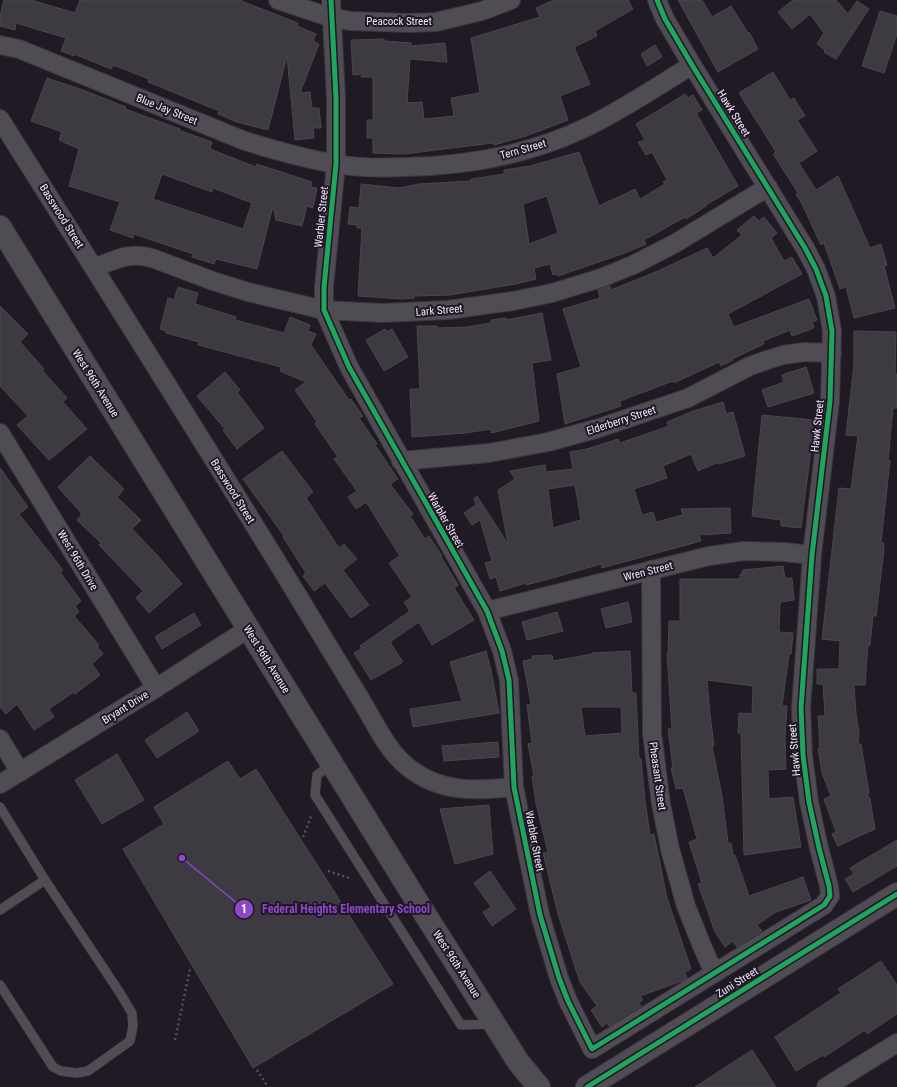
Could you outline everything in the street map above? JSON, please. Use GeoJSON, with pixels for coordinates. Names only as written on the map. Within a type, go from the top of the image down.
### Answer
{"type":"FeatureCollection","features":[{"type":"Feature","properties":{"kind":"street","name":"Peacock Street"},"geometry":{"type":"LineString","coordinates":[[278,0],[332,18],[351,21],[409,23],[436,22],[482,11],[511,0]]}},
{"type":"Feature","properties":{"kind":"street","name":"Warbler Street"},"geometry":{"type":"LineString","coordinates":[[331,0],[336,98],[336,164],[324,287],[324,310],[349,367],[487,611],[502,651],[509,680],[514,787],[540,915],[559,978],[568,1001],[592,1049],[714,973]]}},
{"type":"Feature","properties":{"kind":"street","name":"Hawk Street"},"geometry":{"type":"LineString","coordinates":[[657,0],[665,19],[692,65],[805,248],[816,269],[826,296],[832,331],[830,402],[812,555],[800,708],[803,755],[809,802],[829,886],[830,896],[824,905],[714,973]]}},
{"type":"Feature","properties":{"kind":"street","name":"Blue Jay Street"},"geometry":{"type":"LineString","coordinates":[[0,45],[19,49],[245,141],[277,151],[336,164]]}},
{"type":"Feature","properties":{"kind":"street","name":"Tern Street"},"geometry":{"type":"LineString","coordinates":[[336,164],[391,168],[430,167],[480,161],[524,152],[587,127],[631,103],[692,65]]}},
{"type":"Feature","properties":{"kind":"street","name":"Basswood Street"},"geometry":{"type":"LineString","coordinates":[[0,119],[289,582],[394,755],[422,777],[434,783],[453,788],[486,790],[514,787]]}},
{"type":"Feature","properties":{"kind":"street","name":"Lark Street"},"geometry":{"type":"LineString","coordinates":[[94,268],[124,256],[142,255],[248,292],[324,310],[382,313],[448,310],[513,301],[552,293],[601,278],[633,265],[674,244],[768,186]]}},
{"type":"Feature","properties":{"kind":"street","name":"West 96th Avenue"},"geometry":{"type":"LineString","coordinates":[[0,227],[418,903],[519,1063],[539,1087]]}},
{"type":"Feature","properties":{"kind":"street","name":"Elderberry Street"},"geometry":{"type":"LineString","coordinates":[[401,461],[489,453],[548,442],[599,428],[688,398],[750,366],[767,360],[783,355],[805,352],[832,353]]}},
{"type":"Feature","properties":{"kind":"street","name":"West 96th Drive"},"geometry":{"type":"LineString","coordinates":[[0,433],[156,688]]}},
{"type":"Feature","properties":{"kind":"street","name":"Wren Street"},"geometry":{"type":"LineString","coordinates":[[487,611],[709,556],[744,551],[784,552],[812,555]]}},
{"type":"Feature","properties":{"kind":"street","name":"Pheasant Street"},"geometry":{"type":"LineString","coordinates":[[651,570],[650,669],[652,733],[661,804],[670,849],[686,906],[714,973]]}},
{"type":"Feature","properties":{"kind":"street","name":"Bryant Drive"},"geometry":{"type":"LineString","coordinates":[[0,784],[248,630]]}},
{"type":"Feature","properties":{"kind":"street"},"geometry":{"type":"LineString","coordinates":[[0,739],[20,772]]}},
{"type":"Feature","properties":{"kind":"street","name":"Zuni Street"},"geometry":{"type":"LineString","coordinates":[[587,1087],[897,894]]}},
{"type":"Feature","properties":{"kind":"street"},"geometry":{"type":"LineString","coordinates":[[826,1087],[897,1043]]}},
{"type":"Feature","properties":{"kind":"lane"},"geometry":{"type":"LineString","coordinates":[[332,764],[317,775],[315,795],[461,1025],[495,1023]]}},
{"type":"Feature","properties":{"kind":"lane"},"geometry":{"type":"LineString","coordinates":[[0,807],[45,880],[132,1013],[133,1026],[130,1041],[88,1071],[77,1073],[61,1071],[53,1066],[0,985]]}},
{"type":"Feature","properties":{"kind":"lane"},"geometry":{"type":"LineString","coordinates":[[0,910],[45,880]]}},
{"type":"Feature","properties":{"kind":"path"},"geometry":{"type":"LineString","coordinates":[[303,837],[312,814]]}},
{"type":"Feature","properties":{"kind":"path"},"geometry":{"type":"LineString","coordinates":[[328,872],[355,879]]}},
{"type":"Feature","properties":{"kind":"path"},"geometry":{"type":"LineString","coordinates":[[175,1040],[190,969]]}},
{"type":"Feature","properties":{"kind":"path"},"geometry":{"type":"LineString","coordinates":[[258,1070],[268,1087]]}},
{"type":"Feature","properties":{"kind":"building"},"geometry":{"type":"Polygon","coordinates":[[[4,0],[31,0],[75,13],[80,0],[239,0],[298,23],[297,26],[316,34],[313,41],[319,44],[300,93],[310,92],[312,108],[319,108],[321,128],[313,128],[314,138],[295,140],[287,56],[268,130],[237,122],[218,114],[219,111],[148,82],[149,79],[113,65],[111,69],[74,54],[74,56],[61,51],[66,38],[16,23],[15,30],[0,26],[0,16],[4,0]]]}},
{"type":"Feature","properties":{"kind":"building"},"geometry":{"type":"Polygon","coordinates":[[[554,0],[628,0],[633,9],[595,31],[597,36],[574,47],[590,84],[560,96],[568,120],[526,136],[494,145],[493,143],[404,154],[373,153],[373,138],[367,138],[367,120],[373,120],[373,77],[361,77],[362,74],[353,75],[351,40],[384,39],[384,41],[411,43],[411,46],[445,43],[447,62],[410,59],[407,103],[422,102],[424,119],[454,116],[451,98],[480,93],[471,38],[540,17],[536,8],[554,0]]]}},
{"type":"Feature","properties":{"kind":"building"},"geometry":{"type":"Polygon","coordinates":[[[678,0],[702,0],[712,17],[731,6],[748,33],[749,32],[758,49],[718,72],[678,0]]]}},
{"type":"Feature","properties":{"kind":"building"},"geometry":{"type":"Polygon","coordinates":[[[793,0],[836,0],[848,14],[857,1],[869,9],[836,59],[824,52],[825,50],[817,44],[824,33],[810,14],[792,29],[778,12],[793,0]]]}},
{"type":"Feature","properties":{"kind":"building"},"geometry":{"type":"Polygon","coordinates":[[[880,11],[897,16],[897,34],[884,73],[862,66],[880,11]]]}},
{"type":"Feature","properties":{"kind":"building"},"geometry":{"type":"Polygon","coordinates":[[[655,45],[662,57],[647,66],[641,54],[655,45]]]}},
{"type":"Feature","properties":{"kind":"building"},"geometry":{"type":"Polygon","coordinates":[[[773,72],[790,100],[794,98],[805,116],[797,120],[817,151],[799,163],[816,190],[838,176],[870,248],[881,244],[887,265],[884,266],[895,308],[854,318],[846,287],[840,289],[824,243],[821,245],[796,194],[798,193],[773,154],[776,152],[739,93],[773,72]]]}},
{"type":"Feature","properties":{"kind":"building"},"geometry":{"type":"Polygon","coordinates":[[[47,78],[83,90],[126,107],[125,109],[212,142],[210,149],[256,167],[257,164],[312,182],[311,187],[317,188],[313,208],[307,206],[302,226],[276,220],[273,206],[257,269],[216,259],[214,264],[192,257],[193,254],[134,234],[133,238],[110,230],[120,202],[69,186],[79,149],[59,140],[62,132],[31,121],[47,78]],[[162,174],[153,199],[243,229],[252,203],[213,188],[212,192],[162,174]]]}},
{"type":"Feature","properties":{"kind":"building"},"geometry":{"type":"Polygon","coordinates":[[[685,94],[688,98],[693,95],[702,110],[696,113],[738,186],[686,219],[685,217],[644,240],[646,244],[625,253],[558,276],[557,274],[553,275],[550,264],[534,268],[536,279],[516,284],[450,295],[414,296],[414,298],[402,299],[358,296],[362,228],[357,228],[357,225],[348,224],[350,207],[359,208],[361,184],[400,188],[419,184],[471,181],[471,179],[504,174],[504,170],[530,166],[579,152],[599,206],[635,189],[640,199],[665,184],[663,182],[667,180],[652,152],[646,155],[638,142],[645,140],[636,124],[685,94]],[[547,196],[523,204],[529,244],[558,233],[547,196]]]}},
{"type":"Feature","properties":{"kind":"building"},"geometry":{"type":"Polygon","coordinates":[[[754,216],[759,221],[764,217],[777,233],[771,238],[784,261],[792,257],[802,274],[728,314],[734,327],[809,299],[817,320],[812,322],[814,328],[792,336],[790,330],[763,341],[764,344],[732,359],[733,360],[721,366],[719,362],[674,383],[673,381],[620,401],[621,406],[565,424],[557,374],[581,367],[563,309],[600,298],[598,290],[610,286],[611,290],[658,271],[707,248],[713,258],[742,235],[737,230],[754,216]]]}},
{"type":"Feature","properties":{"kind":"building"},"geometry":{"type":"Polygon","coordinates":[[[178,287],[198,293],[195,304],[236,317],[235,320],[284,333],[290,317],[310,325],[308,331],[316,334],[311,345],[349,400],[351,399],[363,416],[359,418],[398,479],[390,484],[413,514],[410,516],[425,539],[429,536],[442,556],[441,557],[458,585],[454,588],[474,620],[432,645],[419,622],[390,642],[403,662],[371,680],[354,653],[362,648],[360,646],[410,611],[404,602],[412,597],[389,563],[400,556],[366,502],[356,509],[348,497],[357,491],[334,459],[338,457],[315,424],[317,422],[295,390],[306,382],[280,371],[281,367],[198,345],[199,342],[166,333],[166,331],[160,329],[168,298],[174,300],[178,287]]]}},
{"type":"Feature","properties":{"kind":"building"},"geometry":{"type":"Polygon","coordinates":[[[0,306],[28,334],[20,342],[67,398],[63,402],[87,429],[49,460],[17,425],[28,416],[0,386],[0,306]]]}},
{"type":"Feature","properties":{"kind":"building"},"geometry":{"type":"Polygon","coordinates":[[[542,313],[551,360],[532,363],[539,421],[491,433],[491,429],[466,433],[412,437],[410,389],[420,389],[417,326],[437,326],[437,328],[467,327],[491,323],[491,320],[506,318],[506,320],[542,313]]]}},
{"type":"Feature","properties":{"kind":"building"},"geometry":{"type":"Polygon","coordinates":[[[385,329],[386,332],[392,329],[408,357],[384,371],[366,340],[385,329]]]}},
{"type":"Feature","properties":{"kind":"building"},"geometry":{"type":"Polygon","coordinates":[[[854,331],[896,332],[895,374],[897,374],[897,408],[893,408],[888,460],[890,460],[881,543],[884,543],[883,558],[876,616],[873,616],[870,645],[868,645],[865,685],[854,685],[859,733],[858,744],[861,744],[869,793],[867,794],[870,799],[875,829],[838,846],[832,834],[836,832],[824,799],[831,796],[822,773],[818,748],[820,748],[818,716],[825,716],[823,684],[817,684],[817,669],[839,669],[840,641],[822,639],[839,488],[851,489],[858,436],[846,435],[854,364],[854,331]]]}},
{"type":"Feature","properties":{"kind":"building"},"geometry":{"type":"Polygon","coordinates":[[[806,367],[814,393],[768,407],[762,390],[784,382],[782,375],[806,367]]]}},
{"type":"Feature","properties":{"kind":"building"},"geometry":{"type":"Polygon","coordinates":[[[225,372],[240,390],[237,392],[264,428],[237,449],[223,430],[225,429],[197,396],[225,372]]]}},
{"type":"Feature","properties":{"kind":"building"},"geometry":{"type":"Polygon","coordinates":[[[723,402],[726,414],[733,412],[745,456],[718,464],[718,462],[698,471],[691,454],[663,466],[667,478],[634,489],[642,515],[653,512],[656,522],[683,515],[681,509],[730,508],[731,533],[699,535],[701,541],[602,568],[601,564],[500,591],[496,577],[490,579],[485,563],[492,561],[480,520],[472,525],[464,513],[476,505],[474,498],[477,496],[508,544],[498,490],[515,479],[510,471],[545,465],[546,472],[573,469],[570,452],[587,449],[618,439],[620,443],[669,426],[667,422],[693,411],[723,402]],[[575,485],[548,489],[553,528],[581,520],[575,485]]]}},
{"type":"Feature","properties":{"kind":"building"},"geometry":{"type":"Polygon","coordinates":[[[762,415],[814,420],[801,528],[781,526],[781,520],[752,516],[762,415]]]}},
{"type":"Feature","properties":{"kind":"building"},"geometry":{"type":"Polygon","coordinates":[[[282,451],[313,492],[306,498],[339,548],[344,544],[357,559],[343,570],[369,605],[351,618],[325,583],[314,591],[303,576],[306,573],[283,537],[284,536],[243,479],[282,451]]]}},
{"type":"Feature","properties":{"kind":"building"},"geometry":{"type":"Polygon","coordinates":[[[90,456],[124,489],[117,497],[141,520],[132,529],[182,584],[149,613],[136,598],[143,591],[99,545],[101,543],[77,520],[82,514],[58,487],[90,456]]]}},
{"type":"Feature","properties":{"kind":"building"},"geometry":{"type":"Polygon","coordinates":[[[0,468],[28,507],[19,514],[63,570],[60,572],[81,601],[75,606],[79,612],[74,616],[99,645],[97,646],[103,654],[92,664],[100,675],[75,694],[74,692],[49,709],[54,717],[34,730],[17,704],[6,714],[0,707],[0,468]]]}},
{"type":"Feature","properties":{"kind":"building"},"geometry":{"type":"Polygon","coordinates":[[[783,566],[785,578],[792,578],[794,600],[780,602],[779,632],[793,633],[782,706],[787,706],[785,738],[786,769],[768,770],[769,799],[793,797],[801,847],[744,855],[741,733],[738,733],[739,713],[752,714],[753,686],[707,680],[714,746],[712,746],[722,796],[728,843],[731,843],[733,855],[735,855],[749,896],[803,877],[811,900],[776,912],[757,925],[762,931],[737,947],[733,941],[725,947],[715,932],[698,884],[702,883],[689,842],[697,839],[683,788],[676,789],[671,768],[673,768],[668,729],[672,729],[667,654],[669,621],[680,621],[680,579],[740,579],[740,574],[742,574],[743,570],[783,566]]]}},
{"type":"Feature","properties":{"kind":"building"},"geometry":{"type":"Polygon","coordinates":[[[628,602],[632,622],[606,628],[601,609],[628,602]]]}},
{"type":"Feature","properties":{"kind":"building"},"geometry":{"type":"Polygon","coordinates":[[[557,612],[563,631],[527,640],[522,622],[557,612]]]}},
{"type":"Feature","properties":{"kind":"building"},"geometry":{"type":"Polygon","coordinates":[[[194,613],[201,625],[162,649],[155,637],[194,613]]]}},
{"type":"Feature","properties":{"kind":"building"},"geometry":{"type":"Polygon","coordinates":[[[486,651],[499,713],[413,727],[410,709],[462,701],[450,662],[486,651]]]}},
{"type":"Feature","properties":{"kind":"building"},"geometry":{"type":"Polygon","coordinates":[[[630,651],[632,693],[636,693],[639,759],[641,759],[650,835],[654,834],[667,898],[691,969],[685,972],[687,978],[640,996],[643,1000],[639,1003],[641,1006],[609,1026],[607,1023],[602,1027],[591,1010],[597,1006],[580,982],[558,914],[543,853],[548,852],[536,803],[532,776],[534,776],[528,744],[532,743],[527,705],[531,704],[523,661],[533,659],[532,656],[552,655],[553,661],[592,653],[630,651]],[[581,707],[585,736],[622,733],[621,707],[581,707]]]}},
{"type":"Feature","properties":{"kind":"building"},"geometry":{"type":"Polygon","coordinates":[[[187,712],[199,731],[157,758],[145,740],[187,712]]]}},
{"type":"Feature","properties":{"kind":"building"},"geometry":{"type":"Polygon","coordinates":[[[498,742],[499,757],[444,761],[442,746],[498,742]]]}},
{"type":"Feature","properties":{"kind":"building"},"geometry":{"type":"Polygon","coordinates":[[[117,754],[144,800],[102,824],[75,780],[117,754]]]}},
{"type":"Feature","properties":{"kind":"building"},"geometry":{"type":"Polygon","coordinates":[[[228,761],[240,779],[256,769],[393,984],[253,1068],[123,849],[164,824],[154,807],[228,761]]]}},
{"type":"Feature","properties":{"kind":"building"},"geometry":{"type":"Polygon","coordinates":[[[489,805],[493,854],[455,864],[440,809],[489,805]]]}},
{"type":"Feature","properties":{"kind":"building"},"geometry":{"type":"Polygon","coordinates":[[[897,840],[897,866],[853,892],[845,879],[854,874],[850,868],[897,840]]]}},
{"type":"Feature","properties":{"kind":"building"},"geometry":{"type":"Polygon","coordinates":[[[490,871],[516,909],[492,926],[483,912],[491,907],[474,883],[490,871]]]}},
{"type":"Feature","properties":{"kind":"building"},"geometry":{"type":"Polygon","coordinates":[[[881,961],[897,985],[897,1014],[867,1034],[865,1030],[824,1057],[823,1055],[796,1071],[775,1037],[841,993],[838,989],[881,961]]]}},
{"type":"Feature","properties":{"kind":"building"},"geometry":{"type":"Polygon","coordinates":[[[752,1050],[776,1087],[695,1087],[752,1050]]]}},
{"type":"Feature","properties":{"kind":"cycle path"},"geometry":{"type":"LineString","coordinates":[[331,0],[336,98],[336,164],[324,287],[324,310],[349,367],[487,611],[502,651],[509,680],[514,787],[540,915],[559,978],[568,1001],[592,1049],[824,905],[830,896],[829,886],[809,802],[803,755],[801,708],[812,555],[830,401],[832,331],[826,296],[816,269],[805,248],[692,65],[665,19],[657,0]]}},
{"type":"Feature","properties":{"kind":"cycle path"},"geometry":{"type":"LineString","coordinates":[[587,1087],[897,894]]}},
{"type":"Feature","properties":{"kind":"place","name":"Federal Heights Elementary School"},"geometry":{"type":"Point","coordinates":[182,858]}}]}
